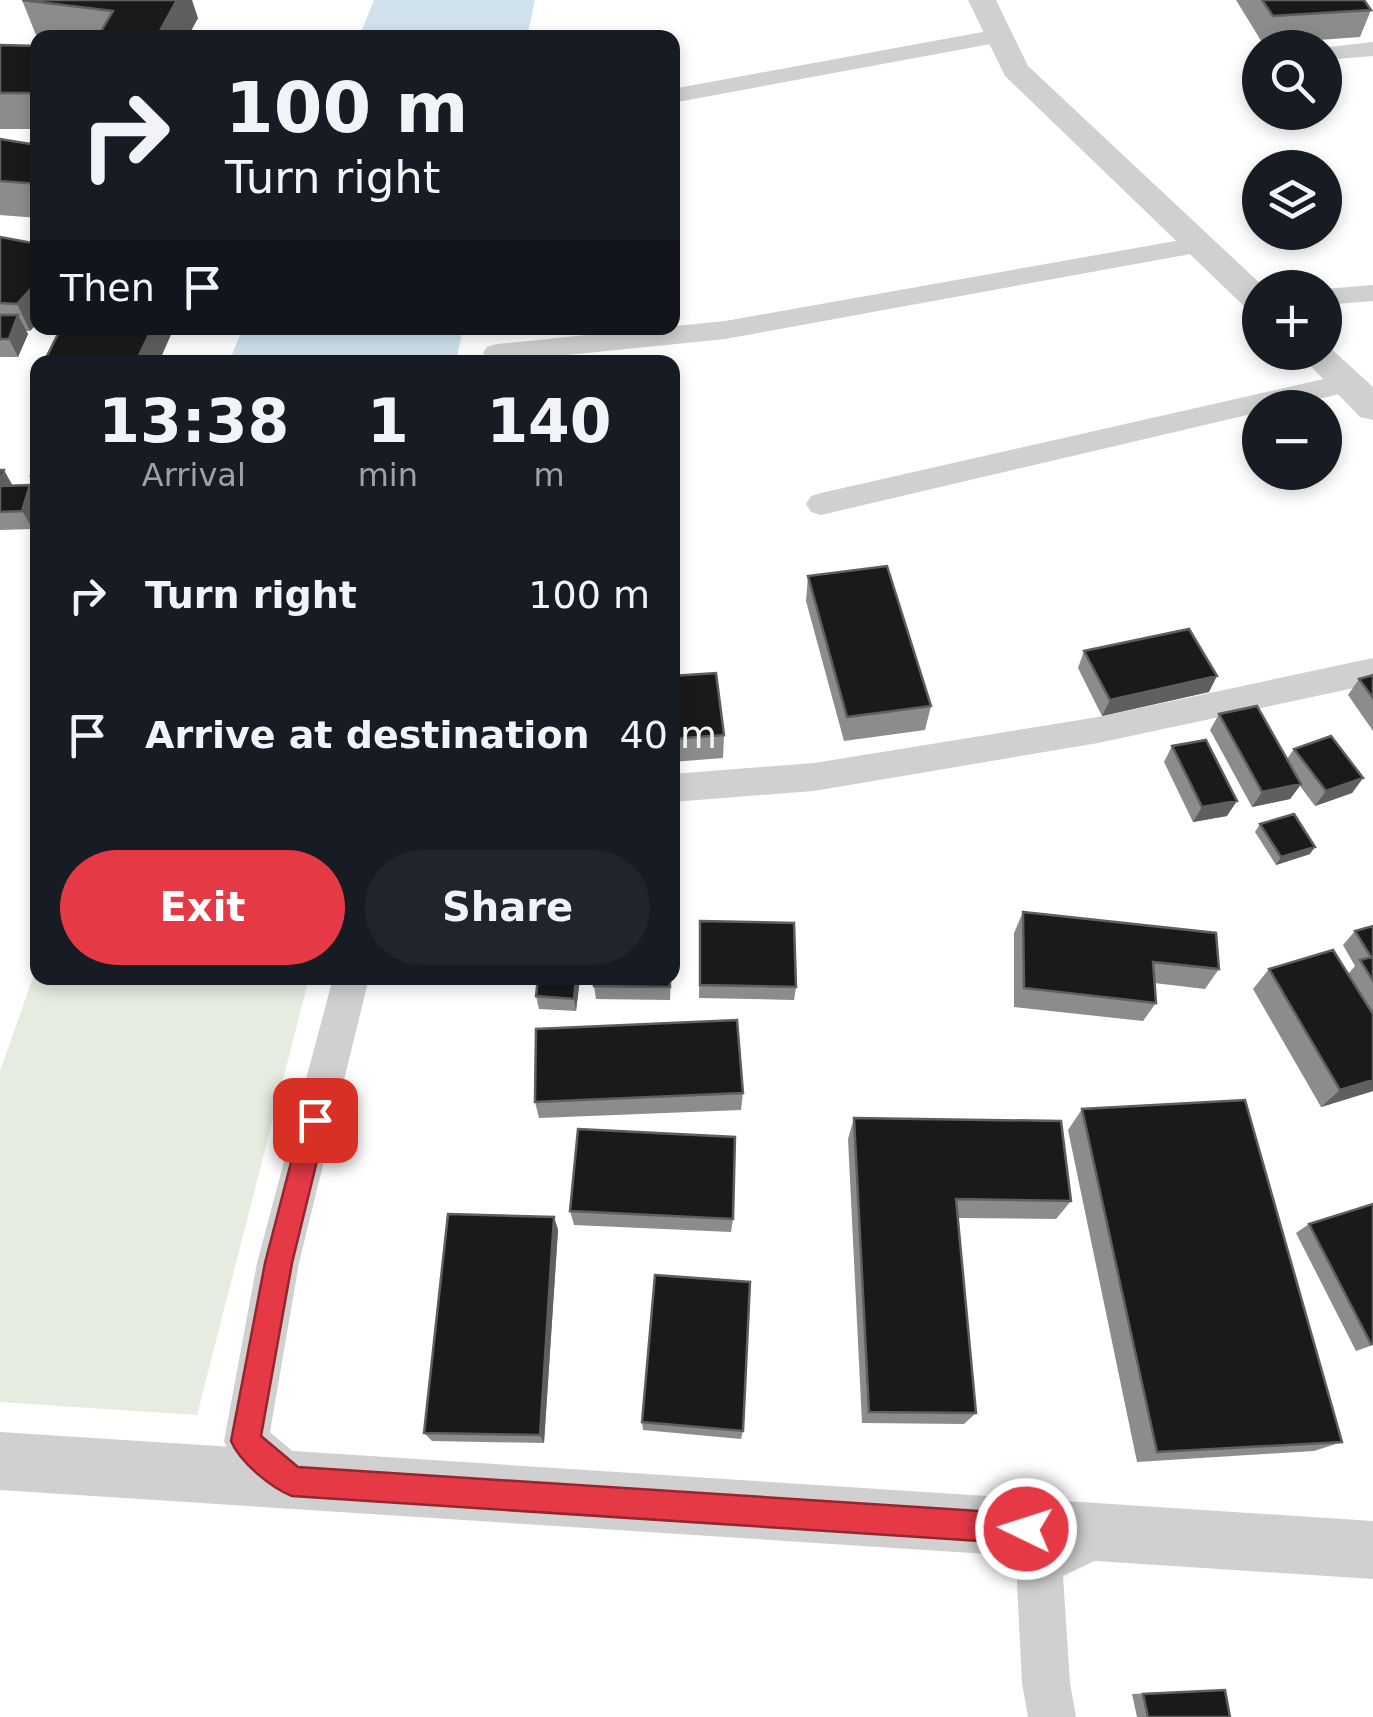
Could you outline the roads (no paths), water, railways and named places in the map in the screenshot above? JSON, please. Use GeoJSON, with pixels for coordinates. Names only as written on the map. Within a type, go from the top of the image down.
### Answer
{"type":"FeatureCollection","features":[{"type":"Feature","properties":{"kind":"street"},"geometry":{"type":"LineString","coordinates":[[982,0],[1016,70],[1242,285]]}},
{"type":"Feature","properties":{"kind":"street"},"geometry":{"type":"LineString","coordinates":[[680,95],[999,36]]}},
{"type":"Feature","properties":{"kind":"street"},"geometry":{"type":"LineString","coordinates":[[1342,51],[1373,48]]}},
{"type":"Feature","properties":{"kind":"street"},"geometry":{"type":"LineString","coordinates":[[680,334],[726,330],[875,300],[1198,245]]}},
{"type":"Feature","properties":{"kind":"street"},"geometry":{"type":"LineString","coordinates":[[1342,296],[1373,294]]}},
{"type":"Feature","properties":{"kind":"street"},"geometry":{"type":"LineString","coordinates":[[498,348],[663,335]]}},
{"type":"Feature","properties":{"kind":"street"},"geometry":{"type":"LineString","coordinates":[[1333,370],[1373,408]]}},
{"type":"Feature","properties":{"kind":"street"},"geometry":{"type":"LineString","coordinates":[[821,504],[1346,383]]}},
{"type":"Feature","properties":{"kind":"street"},"geometry":{"type":"LineString","coordinates":[[680,787],[852,771],[1116,726],[1373,671]]}},
{"type":"Feature","properties":{"kind":"street"},"geometry":{"type":"LineString","coordinates":[[292,1482],[246,1441],[278,1263],[349,985]]}},
{"type":"Feature","properties":{"kind":"street"},"geometry":{"type":"LineString","coordinates":[[0,1461],[1373,1550]]}},
{"type":"Feature","properties":{"kind":"street"},"geometry":{"type":"LineString","coordinates":[[1052,1717],[1046,1683],[1039,1563],[1104,1534]]}},
{"type":"Feature","properties":{"kind":"water"},"geometry":{"type":"Polygon","coordinates":[[[374,0],[535,0],[529,30],[362,30],[374,0]]]}},
{"type":"Feature","properties":{"kind":"water"},"geometry":{"type":"Polygon","coordinates":[[[240,335],[462,335],[457,355],[232,355],[240,335]]]}}]}
